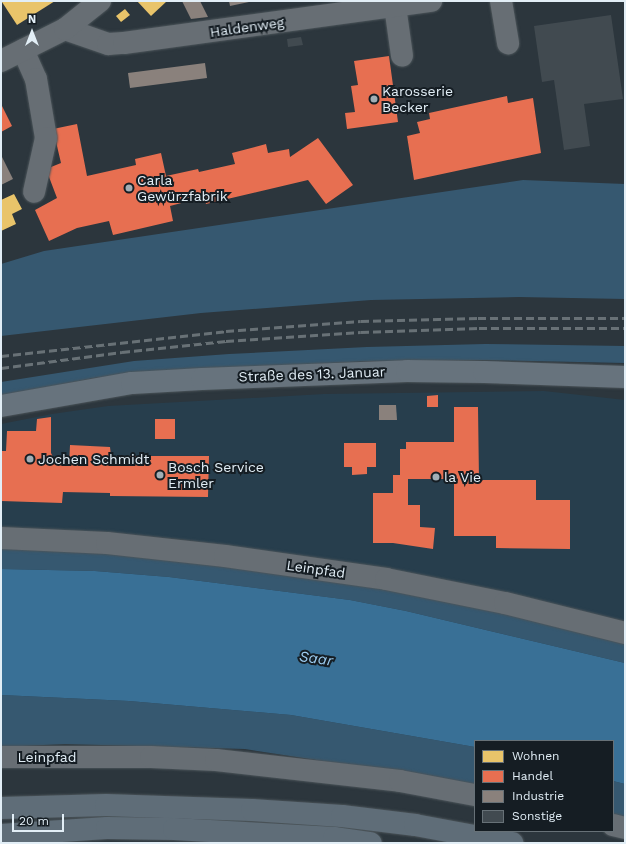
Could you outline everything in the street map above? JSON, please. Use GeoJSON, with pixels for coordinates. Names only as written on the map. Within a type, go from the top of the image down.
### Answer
{"type":"FeatureCollection","features":[{"type":"Feature","properties":{"kind":"highway"},"geometry":{"type":"LineString","coordinates":[[1,808],[106,805],[252,810],[342,816],[415,826],[512,843]]}},
{"type":"Feature","properties":{"kind":"highway"},"geometry":{"type":"LineString","coordinates":[[1,834],[107,828],[174,829],[326,837],[371,843]]}},
{"type":"Feature","properties":{"kind":"main road","name":"Straße des 13. Januar"},"geometry":{"type":"LineString","coordinates":[[1,406],[132,384],[202,379],[407,371],[625,377]]}},
{"type":"Feature","properties":{"kind":"street"},"geometry":{"type":"LineString","coordinates":[[1,61],[65,29],[100,1]]}},
{"type":"Feature","properties":{"kind":"street","name":"Haldenweg"},"geometry":{"type":"LineString","coordinates":[[65,29],[108,44],[124,43],[431,1]]}},
{"type":"Feature","properties":{"kind":"street"},"geometry":{"type":"LineString","coordinates":[[501,1],[508,42]]}},
{"type":"Feature","properties":{"kind":"street"},"geometry":{"type":"LineString","coordinates":[[395,6],[402,56]]}},
{"type":"Feature","properties":{"kind":"street"},"geometry":{"type":"LineString","coordinates":[[23,50],[36,78],[46,138],[34,192]]}},
{"type":"Feature","properties":{"kind":"street","name":"Leinpfad"},"geometry":{"type":"LineString","coordinates":[[1,538],[107,543],[225,556],[386,579],[505,603],[625,633]]}},
{"type":"Feature","properties":{"kind":"street","name":"Leinpfad"},"geometry":{"type":"LineString","coordinates":[[1,757],[150,757],[216,760],[400,781],[474,795]]}},
{"type":"Feature","properties":{"kind":"street"},"geometry":{"type":"LineString","coordinates":[[614,825],[625,828]]}},
{"type":"Feature","properties":{"kind":"shaded area"},"geometry":{"type":"Polygon","coordinates":[[[523,180],[625,184],[625,299],[519,297],[371,300],[201,313],[1,336],[1,264],[44,251],[523,180]]]}},
{"type":"Feature","properties":{"kind":"shaded area"},"geometry":{"type":"Polygon","coordinates":[[[485,344],[625,346],[625,363],[485,360],[368,361],[136,373],[94,378],[1,396],[1,382],[134,361],[229,354],[367,347],[485,344]]]}},
{"type":"Feature","properties":{"kind":"shaded area"},"geometry":{"type":"Polygon","coordinates":[[[544,391],[625,400],[625,621],[389,569],[187,540],[106,532],[1,529],[1,424],[52,414],[108,406],[324,394],[544,391]]]}},
{"type":"Feature","properties":{"kind":"shaded area"},"geometry":{"type":"Polygon","coordinates":[[[1,548],[107,551],[385,588],[503,613],[625,643],[625,663],[406,611],[350,600],[169,577],[95,571],[1,569],[1,548]]]}},
{"type":"Feature","properties":{"kind":"shaded area"},"geometry":{"type":"Polygon","coordinates":[[[1,695],[129,701],[291,715],[474,747],[474,787],[401,773],[245,749],[65,744],[1,747],[1,695]]]}},
{"type":"Feature","properties":{"kind":"shaded area"},"geometry":{"type":"Polygon","coordinates":[[[614,781],[625,784],[625,823],[614,819],[614,781]]]}},
{"type":"Feature","properties":{"kind":"water","name":"Saar"},"geometry":{"type":"Polygon","coordinates":[[[1,569],[95,571],[169,577],[350,600],[406,611],[625,663],[625,784],[614,781],[614,740],[474,740],[474,747],[291,715],[129,701],[1,695],[1,569]]]}},
{"type":"Feature","properties":{"kind":"building: Wohnen"},"geometry":{"type":"Polygon","coordinates":[[[55,1],[17,25],[2,2],[55,1]]]}},
{"type":"Feature","properties":{"kind":"building: Wohnen"},"geometry":{"type":"Polygon","coordinates":[[[137,1],[167,1],[151,16],[137,1]]]}},
{"type":"Feature","properties":{"kind":"building: Wohnen"},"geometry":{"type":"Polygon","coordinates":[[[125,9],[130,15],[121,22],[116,16],[125,9]]]}},
{"type":"Feature","properties":{"kind":"building: Wohnen"},"geometry":{"type":"Polygon","coordinates":[[[14,194],[22,209],[12,214],[16,224],[1,231],[1,200],[14,194]]]}},
{"type":"Feature","properties":{"kind":"building: Handel","name":"Karosserie Becker"},"geometry":{"type":"Polygon","coordinates":[[[389,56],[398,122],[347,129],[345,113],[355,112],[351,86],[358,85],[354,61],[389,56]]]}},
{"type":"Feature","properties":{"kind":"building: Handel"},"geometry":{"type":"Polygon","coordinates":[[[507,96],[508,103],[533,98],[541,153],[414,180],[407,136],[420,133],[417,122],[430,119],[429,113],[507,96]]]}},
{"type":"Feature","properties":{"kind":"building: Handel"},"geometry":{"type":"Polygon","coordinates":[[[1,104],[12,126],[1,132],[1,104]]]}},
{"type":"Feature","properties":{"kind":"building: Handel"},"geometry":{"type":"Polygon","coordinates":[[[77,124],[87,176],[136,165],[135,159],[161,153],[166,176],[198,169],[199,172],[235,164],[232,153],[266,144],[268,153],[289,149],[290,157],[318,138],[353,185],[326,204],[308,180],[206,204],[204,197],[170,206],[173,221],[113,235],[109,221],[77,228],[49,241],[35,210],[57,198],[46,169],[61,163],[53,129],[77,124]]]}},
{"type":"Feature","properties":{"kind":"building: Handel"},"geometry":{"type":"Polygon","coordinates":[[[438,395],[438,407],[427,407],[427,396],[438,395]]]}},
{"type":"Feature","properties":{"kind":"building: Handel","name":"la Vie"},"geometry":{"type":"Polygon","coordinates":[[[454,407],[478,407],[479,480],[536,480],[536,500],[570,500],[570,549],[496,548],[496,536],[454,536],[454,479],[408,479],[408,505],[420,505],[420,527],[435,528],[433,549],[393,543],[373,543],[373,493],[393,493],[393,475],[400,475],[400,449],[406,449],[406,442],[454,442],[454,407]]]}},
{"type":"Feature","properties":{"kind":"building: Handel"},"geometry":{"type":"Polygon","coordinates":[[[51,417],[51,453],[53,457],[65,461],[65,466],[69,466],[70,445],[110,447],[111,456],[209,456],[208,497],[110,496],[110,493],[63,492],[62,503],[1,501],[1,451],[6,451],[7,431],[36,431],[37,419],[51,417]]]}},
{"type":"Feature","properties":{"kind":"building: Handel"},"geometry":{"type":"Polygon","coordinates":[[[155,419],[175,419],[175,439],[155,439],[155,419]]]}},
{"type":"Feature","properties":{"kind":"building: Handel"},"geometry":{"type":"Polygon","coordinates":[[[344,443],[376,443],[376,467],[367,467],[367,474],[352,475],[352,467],[344,467],[344,443]]]}},
{"type":"Feature","properties":{"kind":"building: Industrie"},"geometry":{"type":"Polygon","coordinates":[[[182,1],[200,1],[208,17],[191,19],[182,1]]]}},
{"type":"Feature","properties":{"kind":"building: Industrie"},"geometry":{"type":"Polygon","coordinates":[[[229,1],[249,1],[249,2],[230,6],[229,1]]]}},
{"type":"Feature","properties":{"kind":"building: Industrie"},"geometry":{"type":"Polygon","coordinates":[[[205,63],[207,78],[130,88],[128,73],[205,63]]]}},
{"type":"Feature","properties":{"kind":"building: Industrie"},"geometry":{"type":"Polygon","coordinates":[[[1,155],[13,179],[1,185],[1,155]]]}},
{"type":"Feature","properties":{"kind":"building: Industrie"},"geometry":{"type":"Polygon","coordinates":[[[379,405],[396,405],[397,420],[379,420],[379,405]]]}},
{"type":"Feature","properties":{"kind":"building: Sonstige"},"geometry":{"type":"Polygon","coordinates":[[[611,15],[623,99],[584,104],[590,146],[564,150],[554,80],[542,82],[534,26],[611,15]]]}},
{"type":"Feature","properties":{"kind":"building: Sonstige"},"geometry":{"type":"Polygon","coordinates":[[[301,37],[303,45],[288,47],[287,39],[301,37]]]}},
{"type":"Feature","properties":{"kind":"railway"},"geometry":{"type":"LineString","coordinates":[[1,356],[226,331],[361,321],[478,318],[625,318]]}},
{"type":"Feature","properties":{"kind":"railway"},"geometry":{"type":"LineString","coordinates":[[1,368],[122,352],[226,341],[361,332],[479,328],[625,328]]}},
{"type":"Feature","properties":{"kind":"place","name":"Karosserie Becker"},"geometry":{"type":"Point","coordinates":[374,99]}},
{"type":"Feature","properties":{"kind":"place","name":"Carla Gewürzfabrik"},"geometry":{"type":"Point","coordinates":[129,188]}},
{"type":"Feature","properties":{"kind":"place","name":"Jochen Schmidt"},"geometry":{"type":"Point","coordinates":[30,459]}},
{"type":"Feature","properties":{"kind":"place","name":"Bosch Service Ermler"},"geometry":{"type":"Point","coordinates":[160,475]}},
{"type":"Feature","properties":{"kind":"place","name":"la Vie"},"geometry":{"type":"Point","coordinates":[436,477]}}]}
